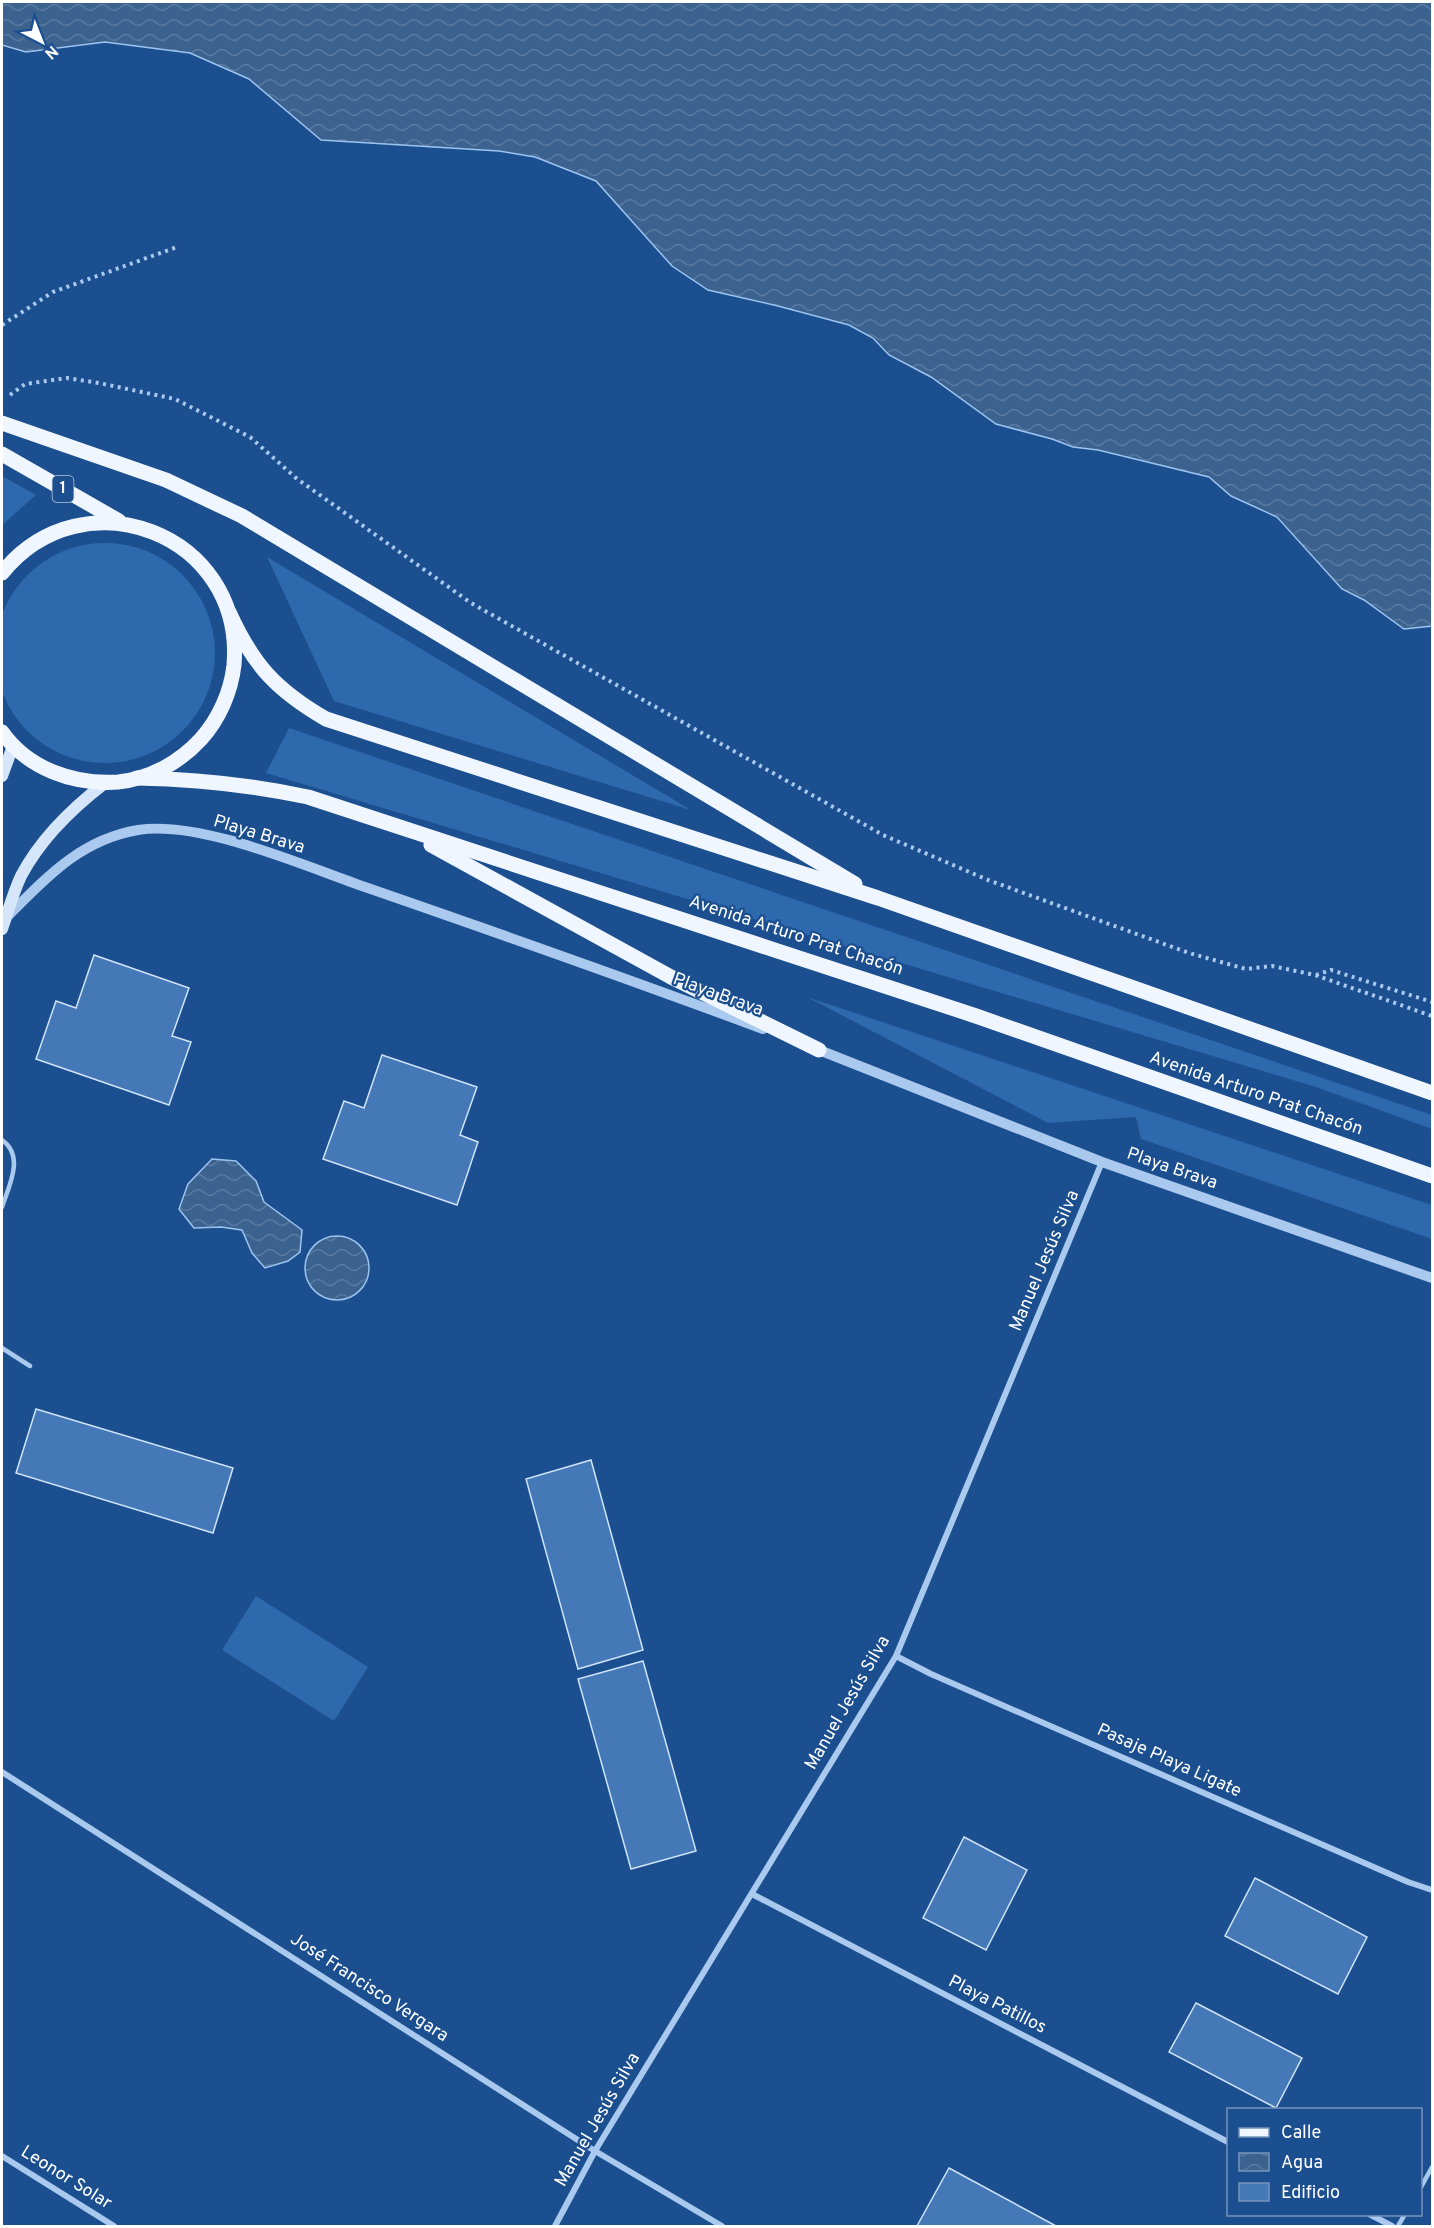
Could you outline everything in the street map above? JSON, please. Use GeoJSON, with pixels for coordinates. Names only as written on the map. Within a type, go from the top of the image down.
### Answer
{"type":"FeatureCollection","features":[{"type":"Feature","properties":{"kind":"main road"},"geometry":{"type":"LineString","coordinates":[[2,423],[166,480],[242,516],[878,898]]}},
{"type":"Feature","properties":{"kind":"main road","name":"Avenida Arturo Prat Chacón"},"geometry":{"type":"LineString","coordinates":[[2,454],[124,524]]}},
{"type":"Feature","properties":{"kind":"main road","name":"Avenida Arturo Prat Chacón"},"geometry":{"type":"LineString","coordinates":[[2,573],[11,561],[27,548],[63,529],[104,522],[145,528],[163,535],[196,559],[221,593],[241,639],[257,664],[301,704],[326,719],[878,898],[1432,1093]]}},
{"type":"Feature","properties":{"kind":"main road","name":"Avenida Arturo Prat Chacón"},"geometry":{"type":"LineString","coordinates":[[137,778],[176,761],[193,748],[219,714],[233,674],[233,632],[229,612]]}},
{"type":"Feature","properties":{"kind":"main road"},"geometry":{"type":"LineString","coordinates":[[2,776],[5,738]]}},
{"type":"Feature","properties":{"kind":"main road","name":"Avenida Arturo Prat Chacón"},"geometry":{"type":"LineString","coordinates":[[5,738],[28,759],[65,777],[105,783],[137,778],[183,779],[268,789],[308,797],[976,1016],[1432,1176]]}},
{"type":"Feature","properties":{"kind":"main road"},"geometry":{"type":"LineString","coordinates":[[3,924],[20,878],[36,852],[70,811],[105,783]]}},
{"type":"Feature","properties":{"kind":"main road"},"geometry":{"type":"LineString","coordinates":[[394,826],[671,977],[819,1050]]}},
{"type":"Feature","properties":{"kind":"street","name":"Playa Brava"},"geometry":{"type":"LineString","coordinates":[[3,924],[52,872],[70,857],[92,845],[114,836],[139,830],[165,829],[190,832],[249,847],[506,935],[819,1050],[1102,1162],[1432,1278]]}},
{"type":"Feature","properties":{"kind":"street","name":"Manuel Jesús Silva"},"geometry":{"type":"LineString","coordinates":[[555,2226],[595,2151],[896,1656],[1102,1162]]}},
{"type":"Feature","properties":{"kind":"street","name":"Pasaje Playa Ligate"},"geometry":{"type":"LineString","coordinates":[[896,1656],[942,1679],[1432,1890]]}},
{"type":"Feature","properties":{"kind":"street","name":"José Francisco Vergara"},"geometry":{"type":"LineString","coordinates":[[2,1772],[595,2151],[722,2226]]}},
{"type":"Feature","properties":{"kind":"street","name":"Playa Patillos"},"geometry":{"type":"LineString","coordinates":[[752,1894],[1227,2141]]}},
{"type":"Feature","properties":{"kind":"street","name":"Leonor Solar"},"geometry":{"type":"LineString","coordinates":[[2,2156],[114,2226]]}},
{"type":"Feature","properties":{"kind":"street"},"geometry":{"type":"LineString","coordinates":[[1373,2216],[1392,2226]]}},
{"type":"Feature","properties":{"kind":"lane"},"geometry":{"type":"LineString","coordinates":[[2,1140],[12,1151],[14,1169],[2,1207]]}},
{"type":"Feature","properties":{"kind":"lane"},"geometry":{"type":"LineString","coordinates":[[2,1348],[30,1366]]}},
{"type":"Feature","properties":{"kind":"lane"},"geometry":{"type":"LineString","coordinates":[[1422,2185],[1432,2167]]}},
{"type":"Feature","properties":{"kind":"path"},"geometry":{"type":"LineString","coordinates":[[2,325],[53,292],[177,247]]}},
{"type":"Feature","properties":{"kind":"path"},"geometry":{"type":"LineString","coordinates":[[2,402],[25,384],[66,378],[176,399],[250,437],[296,478],[471,603],[883,835],[988,880],[1189,953],[1246,969],[1272,966],[1315,975],[1432,1016]]}},
{"type":"Feature","properties":{"kind":"path"},"geometry":{"type":"LineString","coordinates":[[1315,975],[1331,970],[1432,1002]]}},
{"type":"Feature","properties":{"kind":"shaded area"},"geometry":{"type":"Polygon","coordinates":[[[2,476],[36,495],[2,525],[2,476]]]}},
{"type":"Feature","properties":{"kind":"shaded area"},"geometry":{"type":"Polygon","coordinates":[[[105,543],[126,545],[157,556],[175,568],[190,583],[202,601],[210,621],[214,642],[214,664],[210,685],[202,705],[190,723],[175,738],[157,750],[126,761],[105,763],[84,761],[53,750],[35,738],[20,723],[8,705],[-1,681],[-1,625],[8,601],[20,583],[35,568],[53,556],[84,545],[105,543]]]}},
{"type":"Feature","properties":{"kind":"shaded area"},"geometry":{"type":"Polygon","coordinates":[[[267,557],[691,810],[334,701],[267,557]]]}},
{"type":"Feature","properties":{"kind":"shaded area"},"geometry":{"type":"Polygon","coordinates":[[[289,728],[1432,1115],[1432,1129],[1316,1087],[266,773],[289,728]]]}},
{"type":"Feature","properties":{"kind":"shaded area"},"geometry":{"type":"Polygon","coordinates":[[[807,997],[1432,1205],[1432,1239],[1141,1139],[1136,1117],[1048,1123],[807,997]]]}},
{"type":"Feature","properties":{"kind":"shaded area"},"geometry":{"type":"Polygon","coordinates":[[[256,1596],[368,1667],[334,1721],[222,1650],[256,1596]]]}},
{"type":"Feature","properties":{"kind":"water"},"geometry":{"type":"Polygon","coordinates":[[[2,2],[1432,2],[1432,626],[1404,629],[1364,600],[1342,589],[1277,517],[1231,496],[1209,477],[1098,450],[1073,447],[996,424],[931,377],[889,355],[873,338],[849,325],[708,290],[672,266],[596,181],[535,157],[499,151],[321,140],[249,79],[190,53],[105,42],[26,52],[2,45],[2,2]]]}},
{"type":"Feature","properties":{"kind":"water"},"geometry":{"type":"Polygon","coordinates":[[[212,1159],[236,1161],[256,1181],[264,1202],[302,1230],[300,1252],[288,1261],[265,1268],[252,1253],[242,1230],[221,1227],[194,1228],[179,1209],[188,1184],[212,1159]]]}},
{"type":"Feature","properties":{"kind":"water"},"geometry":{"type":"Polygon","coordinates":[[[331,1236],[343,1236],[360,1245],[367,1256],[369,1268],[367,1280],[360,1291],[343,1300],[331,1300],[319,1295],[310,1286],[305,1274],[305,1262],[310,1250],[319,1241],[331,1236]]]}},
{"type":"Feature","properties":{"kind":"building"},"geometry":{"type":"Polygon","coordinates":[[[94,955],[189,988],[172,1036],[191,1042],[169,1105],[36,1059],[56,1001],[76,1008],[94,955]]]}},
{"type":"Feature","properties":{"kind":"building"},"geometry":{"type":"Polygon","coordinates":[[[382,1055],[477,1087],[460,1135],[478,1142],[457,1205],[323,1159],[344,1101],[364,1108],[382,1055]]]}},
{"type":"Feature","properties":{"kind":"building"},"geometry":{"type":"Polygon","coordinates":[[[36,1409],[233,1468],[213,1533],[16,1473],[36,1409]]]}},
{"type":"Feature","properties":{"kind":"building"},"geometry":{"type":"Polygon","coordinates":[[[591,1460],[643,1650],[578,1669],[526,1479],[591,1460]]]}},
{"type":"Feature","properties":{"kind":"building"},"geometry":{"type":"Polygon","coordinates":[[[643,1661],[696,1851],[631,1869],[578,1679],[643,1661]]]}},
{"type":"Feature","properties":{"kind":"building"},"geometry":{"type":"Polygon","coordinates":[[[964,1837],[1027,1870],[986,1950],[923,1918],[964,1837]]]}},
{"type":"Feature","properties":{"kind":"building"},"geometry":{"type":"Polygon","coordinates":[[[1255,1878],[1367,1937],[1338,1994],[1225,1936],[1255,1878]]]}},
{"type":"Feature","properties":{"kind":"building"},"geometry":{"type":"Polygon","coordinates":[[[1196,2003],[1302,2058],[1276,2108],[1169,2052],[1196,2003]]]}},
{"type":"Feature","properties":{"kind":"building"},"geometry":{"type":"Polygon","coordinates":[[[949,2168],[1056,2226],[917,2226],[949,2168]]]}}]}
